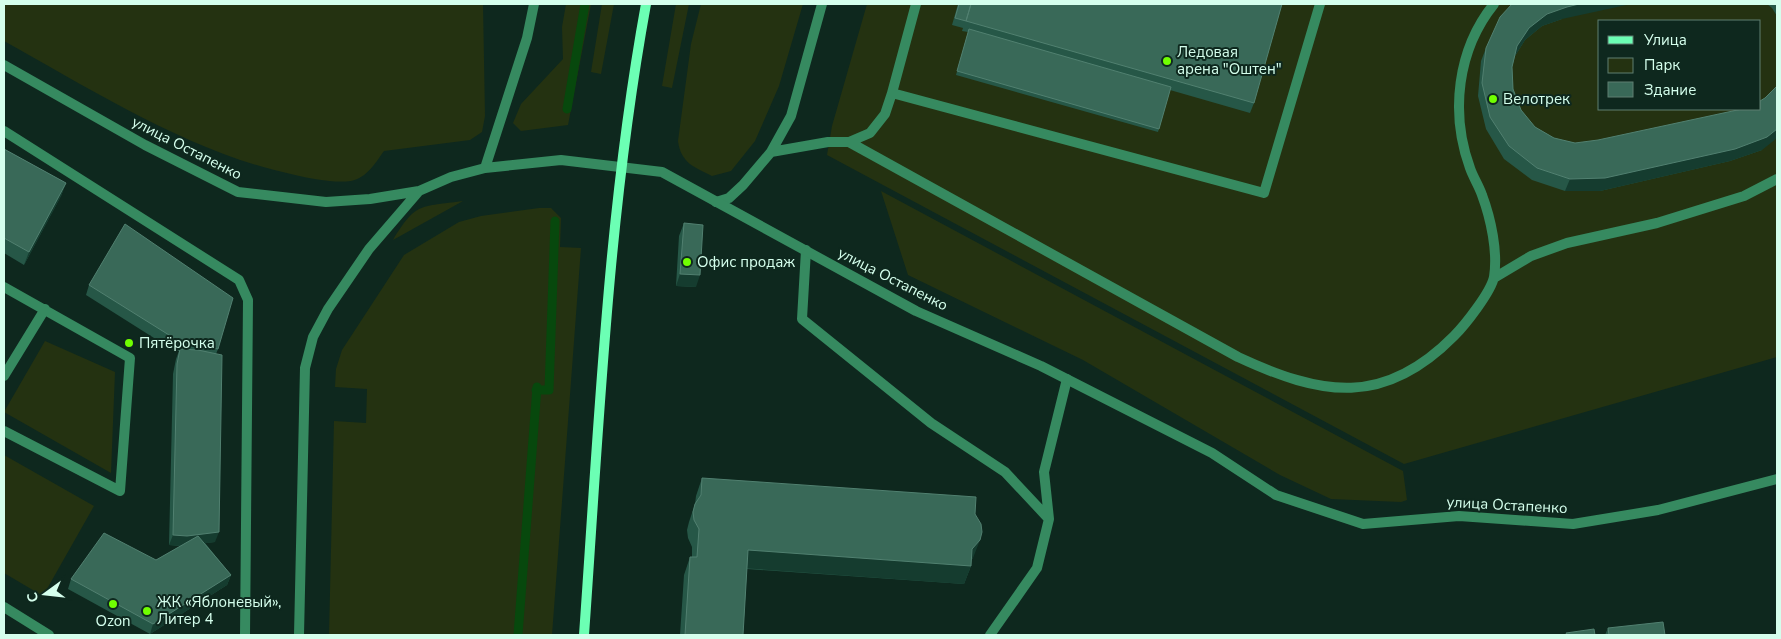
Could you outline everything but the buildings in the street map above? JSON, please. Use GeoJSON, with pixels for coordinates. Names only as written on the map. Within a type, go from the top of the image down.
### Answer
{"type":"FeatureCollection","features":[{"type":"Feature","properties":{"kind":"main road"},"geometry":{"type":"LineString","coordinates":[[584,635],[613,241],[635,64],[646,4]]}},
{"type":"Feature","properties":{"kind":"street"},"geometry":{"type":"LineString","coordinates":[[485,168],[526,38],[534,4]]}},
{"type":"Feature","properties":{"kind":"street"},"geometry":{"type":"LineString","coordinates":[[716,202],[729,198],[771,152],[791,116],[822,4]]}},
{"type":"Feature","properties":{"kind":"street"},"geometry":{"type":"LineString","coordinates":[[771,152],[828,142],[849,142],[870,133],[884,114],[892,92],[916,4]]}},
{"type":"Feature","properties":{"kind":"street"},"geometry":{"type":"LineString","coordinates":[[892,92],[1264,193],[1320,4]]}},
{"type":"Feature","properties":{"kind":"street"},"geometry":{"type":"LineString","coordinates":[[1494,4],[1480,25],[1463,64],[1458,116],[1461,141],[1483,196],[1490,223],[1494,247],[1494,278]]}},
{"type":"Feature","properties":{"kind":"street","name":"улица Остапенко"},"geometry":{"type":"LineString","coordinates":[[4,65],[145,144],[238,192],[326,202],[370,199],[419,191],[451,177],[485,168],[561,160],[662,172],[916,311],[1067,379],[1212,453],[1276,495],[1362,524],[1459,516],[1573,524],[1658,510],[1777,479]]}},
{"type":"Feature","properties":{"kind":"street"},"geometry":{"type":"LineString","coordinates":[[4,131],[239,280],[248,300],[245,635]]}},
{"type":"Feature","properties":{"kind":"street"},"geometry":{"type":"LineString","coordinates":[[849,142],[1238,358],[1277,376],[1308,384],[1338,388],[1372,387],[1407,374],[1436,354],[1468,322],[1494,278],[1531,256],[1567,243],[1666,220],[1744,196],[1777,179]]}},
{"type":"Feature","properties":{"kind":"street"},"geometry":{"type":"LineString","coordinates":[[299,635],[305,368],[313,337],[328,309],[370,249],[419,191]]}},
{"type":"Feature","properties":{"kind":"street"},"geometry":{"type":"LineString","coordinates":[[806,250],[802,319],[931,423],[1005,472],[1049,519]]}},
{"type":"Feature","properties":{"kind":"street"},"geometry":{"type":"LineString","coordinates":[[4,287],[130,358],[120,491],[4,431]]}},
{"type":"Feature","properties":{"kind":"street"},"geometry":{"type":"LineString","coordinates":[[4,376],[45,309]]}},
{"type":"Feature","properties":{"kind":"street"},"geometry":{"type":"LineString","coordinates":[[990,635],[1037,568],[1049,519],[1044,472],[1067,379]]}},
{"type":"Feature","properties":{"kind":"street"},"geometry":{"type":"LineString","coordinates":[[4,607],[49,635]]}},
{"type":"Feature","properties":{"kind":"green space"},"geometry":{"type":"Polygon","coordinates":[[[4,4],[483,4],[485,116],[482,132],[470,140],[384,151],[362,177],[351,181],[316,179],[257,165],[182,137],[145,119],[4,41],[4,4]]]}},
{"type":"Feature","properties":{"kind":"green space"},"geometry":{"type":"Polygon","coordinates":[[[566,4],[591,4],[568,125],[521,131],[513,123],[521,104],[563,59],[562,27],[566,4]]]}},
{"type":"Feature","properties":{"kind":"green space"},"geometry":{"type":"Polygon","coordinates":[[[602,4],[614,4],[601,74],[591,72],[602,4]]]}},
{"type":"Feature","properties":{"kind":"green space"},"geometry":{"type":"Polygon","coordinates":[[[676,4],[689,4],[672,88],[662,86],[676,4]]]}},
{"type":"Feature","properties":{"kind":"green space"},"geometry":{"type":"Polygon","coordinates":[[[701,4],[803,4],[779,86],[755,141],[731,171],[712,176],[694,167],[685,159],[678,141],[691,44],[701,4]]]}},
{"type":"Feature","properties":{"kind":"green space"},"geometry":{"type":"Polygon","coordinates":[[[867,4],[1777,4],[1777,357],[1404,464],[827,155],[832,126],[867,4]]]}},
{"type":"Feature","properties":{"kind":"green space"},"geometry":{"type":"Polygon","coordinates":[[[881,191],[1403,471],[1407,500],[1401,502],[1331,499],[1280,475],[1083,360],[908,275],[881,191]]]}},
{"type":"Feature","properties":{"kind":"green space"},"geometry":{"type":"Polygon","coordinates":[[[463,201],[393,240],[408,219],[421,208],[463,201]]]}},
{"type":"Feature","properties":{"kind":"green space"},"geometry":{"type":"Polygon","coordinates":[[[551,208],[561,218],[560,247],[581,248],[552,635],[329,635],[334,421],[366,423],[367,389],[335,387],[336,369],[342,350],[404,255],[459,222],[481,216],[551,208]]]}},
{"type":"Feature","properties":{"kind":"green space"},"geometry":{"type":"Polygon","coordinates":[[[45,341],[115,372],[111,473],[4,412],[45,341]]]}},
{"type":"Feature","properties":{"kind":"green space"},"geometry":{"type":"Polygon","coordinates":[[[4,455],[94,506],[43,596],[4,573],[4,455]]]}},
{"type":"Feature","properties":{"kind":"waterway"},"geometry":{"type":"LineString","coordinates":[[567,109],[585,4]]}},
{"type":"Feature","properties":{"kind":"waterway"},"geometry":{"type":"LineString","coordinates":[[536,390],[549,390],[555,221]]}},
{"type":"Feature","properties":{"kind":"waterway"},"geometry":{"type":"LineString","coordinates":[[518,635],[537,387]]}},
{"type":"Feature","properties":{"kind":"place","name":"Ледовая арена \"Оштен\""},"geometry":{"type":"Point","coordinates":[1167,61]}},
{"type":"Feature","properties":{"kind":"place","name":"Велотрек"},"geometry":{"type":"Point","coordinates":[1493,99]}},
{"type":"Feature","properties":{"kind":"place","name":"Офис продаж"},"geometry":{"type":"Point","coordinates":[687,262]}},
{"type":"Feature","properties":{"kind":"place","name":"Пятёрочка"},"geometry":{"type":"Point","coordinates":[129,343]}},
{"type":"Feature","properties":{"kind":"place","name":"Ozon"},"geometry":{"type":"Point","coordinates":[113,604]}},
{"type":"Feature","properties":{"kind":"place","name":"ЖК «Яблоневый», Литер 4"},"geometry":{"type":"Point","coordinates":[147,611]}}]}
